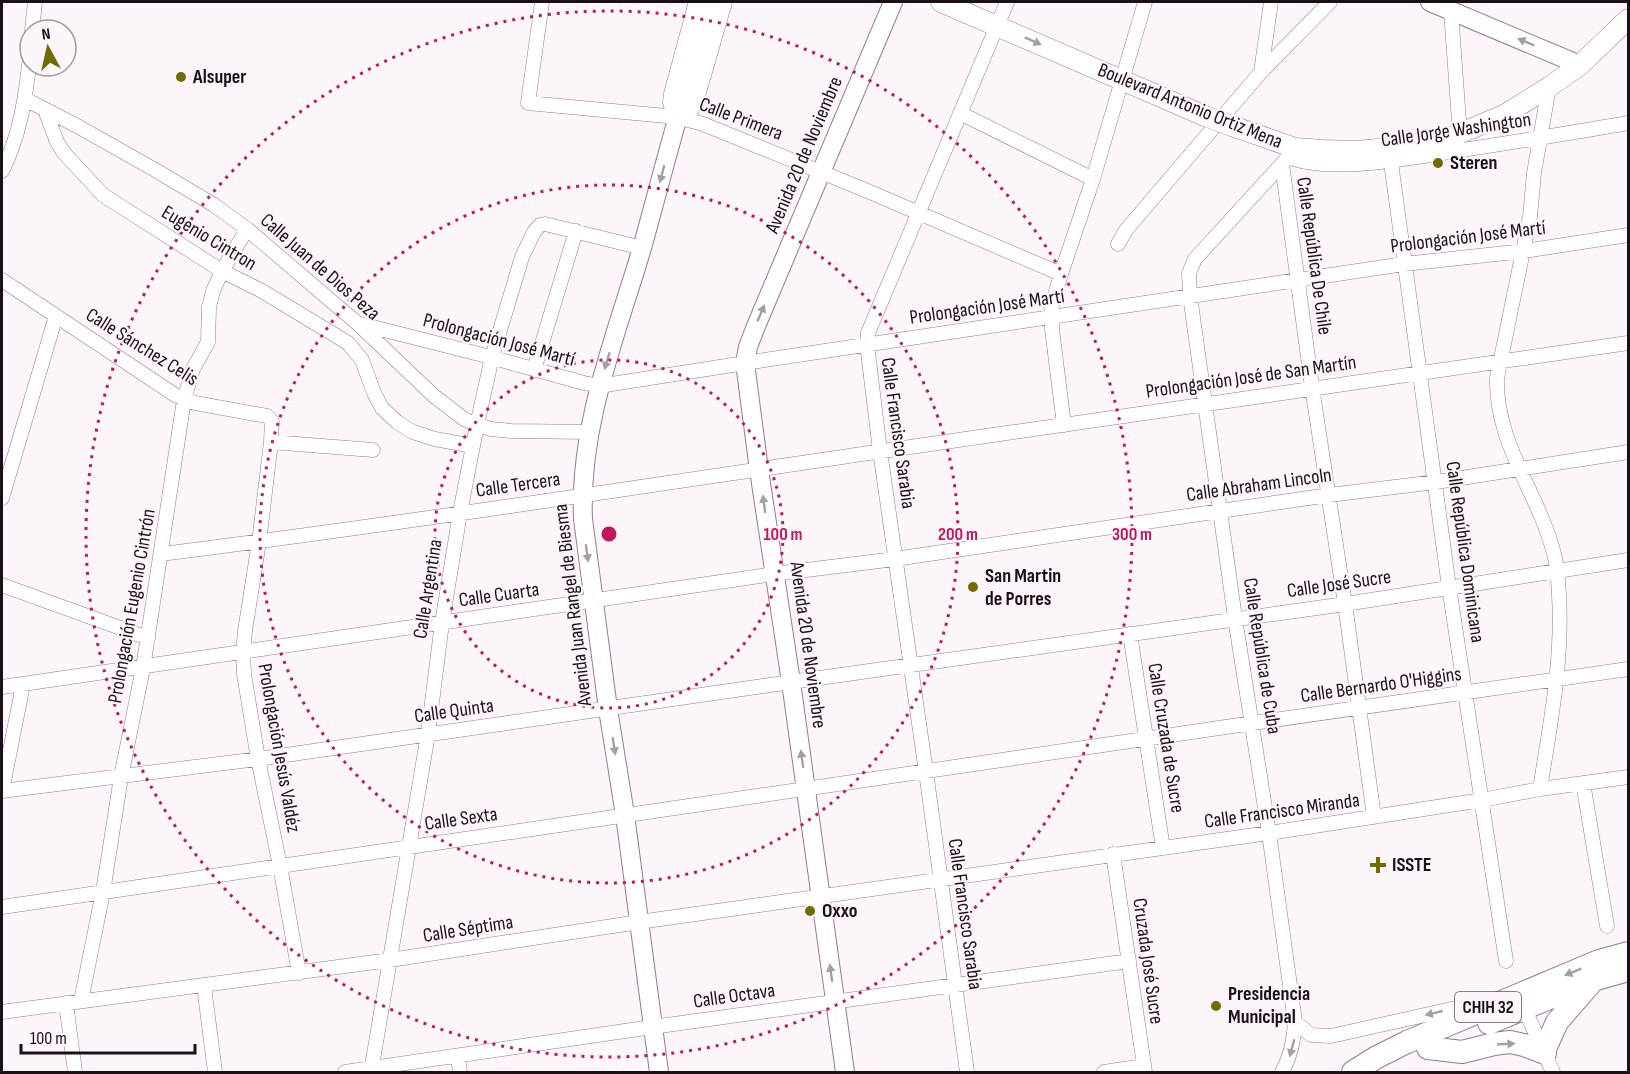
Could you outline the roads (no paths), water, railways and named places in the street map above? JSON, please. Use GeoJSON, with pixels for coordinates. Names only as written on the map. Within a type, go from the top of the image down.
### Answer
{"type":"FeatureCollection","features":[{"type":"Feature","properties":{"kind":"main road"},"geometry":{"type":"LineString","coordinates":[[699,2],[674,94],[673,102],[677,117],[688,110],[694,99],[722,2]]}},
{"type":"Feature","properties":{"kind":"main road","name":"Boulevard Antonio Ortiz Mena"},"geometry":{"type":"LineString","coordinates":[[941,2],[1232,126],[1288,156],[1323,150],[1390,154],[1460,135],[1504,115],[1549,87],[1580,65],[1629,19]]}},
{"type":"Feature","properties":{"kind":"main road","name":"CHIH 32"},"geometry":{"type":"LineString","coordinates":[[1378,1072],[1599,961],[1629,952]]}},
{"type":"Feature","properties":{"kind":"main road","name":"CHIH 32"},"geometry":{"type":"LineString","coordinates":[[1353,1072],[1407,1042],[1492,1006],[1521,1001],[1629,970]]}},
{"type":"Feature","properties":{"kind":"main road"},"geometry":{"type":"LineString","coordinates":[[1428,1048],[1462,1052],[1510,1042],[1524,1045],[1547,1059],[1557,1022],[1593,981]]}},
{"type":"Feature","properties":{"kind":"street"},"geometry":{"type":"LineString","coordinates":[[33,18],[35,2]]}},
{"type":"Feature","properties":{"kind":"street","name":"Calle Primera"},"geometry":{"type":"LineString","coordinates":[[542,2],[528,103],[677,117],[704,124],[1061,274]]}},
{"type":"Feature","properties":{"kind":"street","name":"Avenida Juan Rangel de Biesma"},"geometry":{"type":"LineString","coordinates":[[659,1072],[625,815],[608,709],[582,496],[590,432],[599,386],[642,248],[677,117],[712,2]]}},
{"type":"Feature","properties":{"kind":"street","name":"Avenida 20 de Noviembre"},"geometry":{"type":"LineString","coordinates":[[845,1072],[745,363],[756,326],[893,2]]}},
{"type":"Feature","properties":{"kind":"street","name":"Calle Francisco Sarabia"},"geometry":{"type":"LineString","coordinates":[[967,1072],[880,452],[867,344],[868,333],[1007,2]]}},
{"type":"Feature","properties":{"kind":"street"},"geometry":{"type":"LineString","coordinates":[[1064,425],[1051,317],[1052,306],[1093,179],[1145,2]]}},
{"type":"Feature","properties":{"kind":"street"},"geometry":{"type":"LineString","coordinates":[[1261,72],[1271,2]]}},
{"type":"Feature","properties":{"kind":"street"},"geometry":{"type":"LineString","coordinates":[[1118,244],[1126,230],[1261,72],[1330,2]]}},
{"type":"Feature","properties":{"kind":"street"},"geometry":{"type":"LineString","coordinates":[[1430,2],[1580,65]]}},
{"type":"Feature","properties":{"kind":"street"},"geometry":{"type":"LineString","coordinates":[[1451,11],[1460,135]]}},
{"type":"Feature","properties":{"kind":"street"},"geometry":{"type":"LineString","coordinates":[[2,171],[12,150],[25,99],[27,78]]}},
{"type":"Feature","properties":{"kind":"street"},"geometry":{"type":"LineString","coordinates":[[1540,789],[1557,680],[1559,608],[1557,572],[1548,533],[1518,468],[1500,416],[1497,378],[1524,251],[1534,173],[1549,87]]}},
{"type":"Feature","properties":{"kind":"street","name":"Calle Juan de Dios Peza"},"geometry":{"type":"LineString","coordinates":[[25,99],[158,171],[246,229],[357,323],[434,396],[464,419],[491,429],[590,432]]}},
{"type":"Feature","properties":{"kind":"street","name":"Eugenio Cintron"},"geometry":{"type":"LineString","coordinates":[[45,110],[57,142],[64,153],[103,195],[222,271],[262,291],[348,342],[362,360]]}},
{"type":"Feature","properties":{"kind":"street"},"geometry":{"type":"LineString","coordinates":[[960,113],[1093,179]]}},
{"type":"Feature","properties":{"kind":"street","name":"Calle Jorge Washington"},"geometry":{"type":"LineString","coordinates":[[1390,154],[1540,138],[1629,123]]}},
{"type":"Feature","properties":{"kind":"street","name":"Calle República Dominicana"},"geometry":{"type":"LineString","coordinates":[[1390,154],[1449,587],[1506,961]]}},
{"type":"Feature","properties":{"kind":"street","name":"Calle República De Chile"},"geometry":{"type":"LineString","coordinates":[[1288,156],[1297,281],[1374,817]]}},
{"type":"Feature","properties":{"kind":"street","name":"Calle República de Cuba"},"geometry":{"type":"LineString","coordinates":[[1282,1072],[1294,1044],[1294,1022],[1269,833],[1235,618],[1205,404],[1189,273],[1195,260],[1288,156]]}},
{"type":"Feature","properties":{"kind":"street","name":"Calle Argentina"},"geometry":{"type":"LineString","coordinates":[[372,1071],[428,734],[442,623],[460,513],[492,357],[522,257],[534,232],[545,224],[642,248]]}},
{"type":"Feature","properties":{"kind":"street","name":"Prolongación Eugenio Cintrón"},"geometry":{"type":"LineString","coordinates":[[81,1001],[103,892],[121,777],[148,638],[184,400],[193,369],[208,342],[211,298],[222,271],[246,229]]}},
{"type":"Feature","properties":{"kind":"street"},"geometry":{"type":"LineString","coordinates":[[534,370],[576,231]]}},
{"type":"Feature","properties":{"kind":"street","name":"Prolongación José Martí"},"geometry":{"type":"LineString","coordinates":[[357,323],[599,386],[1404,264],[1524,251],[1629,235]]}},
{"type":"Feature","properties":{"kind":"street","name":"Calle Sánchez Celis"},"geometry":{"type":"LineString","coordinates":[[2,280],[184,400],[267,416],[272,421]]}},
{"type":"Feature","properties":{"kind":"street"},"geometry":{"type":"LineString","coordinates":[[2,498],[56,316]]}},
{"type":"Feature","properties":{"kind":"street"},"geometry":{"type":"LineString","coordinates":[[377,342],[362,360],[382,408],[397,422],[413,432],[435,439],[473,446]]}},
{"type":"Feature","properties":{"kind":"street","name":"Prolongación José de San Martín"},"geometry":{"type":"LineString","coordinates":[[880,452],[1312,387],[1629,343]]}},
{"type":"Feature","properties":{"kind":"street","name":"Prolongación Jesús Valdéz"},"geometry":{"type":"LineString","coordinates":[[272,421],[259,542],[245,631],[244,674],[299,974]]}},
{"type":"Feature","properties":{"kind":"street"},"geometry":{"type":"LineString","coordinates":[[271,442],[373,450]]}},
{"type":"Feature","properties":{"kind":"street","name":"Calle Tercera"},"geometry":{"type":"LineString","coordinates":[[161,554],[259,542],[880,452]]}},
{"type":"Feature","properties":{"kind":"street","name":"Calle Abraham Lincoln"},"geometry":{"type":"LineString","coordinates":[[895,559],[1220,510],[1436,482],[1629,452]]}},
{"type":"Feature","properties":{"kind":"street","name":"Calle Cuarta"},"geometry":{"type":"LineString","coordinates":[[2,687],[774,574],[895,559]]}},
{"type":"Feature","properties":{"kind":"street","name":"Calle José Sucre"},"geometry":{"type":"LineString","coordinates":[[911,665],[1345,604],[1629,560]]}},
{"type":"Feature","properties":{"kind":"street"},"geometry":{"type":"LineString","coordinates":[[2,585],[148,638]]}},
{"type":"Feature","properties":{"kind":"street","name":"Calle Cruzada de Sucre"},"geometry":{"type":"LineString","coordinates":[[1130,634],[1163,848]]}},
{"type":"Feature","properties":{"kind":"street","name":"Calle Quinta"},"geometry":{"type":"LineString","coordinates":[[2,791],[258,759],[911,665]]}},
{"type":"Feature","properties":{"kind":"street","name":"Calle Bernardo O'Higgins"},"geometry":{"type":"LineString","coordinates":[[926,772],[1629,669]]}},
{"type":"Feature","properties":{"kind":"street"},"geometry":{"type":"LineString","coordinates":[[2,791],[23,685]]}},
{"type":"Feature","properties":{"kind":"street","name":"Calle Sexta"},"geometry":{"type":"LineString","coordinates":[[2,907],[926,772]]}},
{"type":"Feature","properties":{"kind":"street","name":"Calle Francisco Miranda"},"geometry":{"type":"LineString","coordinates":[[940,879],[1269,833],[1540,789],[1629,777]]}},
{"type":"Feature","properties":{"kind":"street"},"geometry":{"type":"LineString","coordinates":[[1582,783],[1606,926]]}},
{"type":"Feature","properties":{"kind":"street","name":"Cruzada José Sucre"},"geometry":{"type":"LineString","coordinates":[[1113,854],[1145,1069]]}},
{"type":"Feature","properties":{"kind":"street","name":"Calle Séptima"},"geometry":{"type":"LineString","coordinates":[[2,1012],[299,974],[940,879]]}},
{"type":"Feature","properties":{"kind":"street","name":"Calle Octava"},"geometry":{"type":"LineString","coordinates":[[345,1072],[372,1071],[652,1027],[1129,961]]}},
{"type":"Feature","properties":{"kind":"street"},"geometry":{"type":"LineString","coordinates":[[204,986],[215,1072]]}},
{"type":"Feature","properties":{"kind":"street"},"geometry":{"type":"LineString","coordinates":[[1521,1001],[1547,1059]]}},
{"type":"Feature","properties":{"kind":"street"},"geometry":{"type":"LineString","coordinates":[[66,1003],[75,1072]]}},
{"type":"Feature","properties":{"kind":"street"},"geometry":{"type":"LineString","coordinates":[[1294,1022],[1311,1035],[1331,1036],[1465,1006],[1492,1006]]}},
{"type":"Feature","properties":{"kind":"street"},"geometry":{"type":"LineString","coordinates":[[458,1056],[460,1072]]}},
{"type":"Feature","properties":{"kind":"street"},"geometry":{"type":"LineString","coordinates":[[1104,1072],[1145,1069]]}},
{"type":"Feature","properties":{"kind":"place","name":"Alsuper"},"geometry":{"type":"Point","coordinates":[181,77]}},
{"type":"Feature","properties":{"kind":"place","name":"Steren"},"geometry":{"type":"Point","coordinates":[1438,163]}},
{"type":"Feature","properties":{"kind":"place","name":"San Martin de Porres"},"geometry":{"type":"Point","coordinates":[973,587]}},
{"type":"Feature","properties":{"kind":"place","name":"ISSTE"},"geometry":{"type":"Point","coordinates":[1378,865]}},
{"type":"Feature","properties":{"kind":"place","name":"Oxxo"},"geometry":{"type":"Point","coordinates":[810,911]}},
{"type":"Feature","properties":{"kind":"place","name":"Presidencia Municipal"},"geometry":{"type":"Point","coordinates":[1216,1006]}}]}
